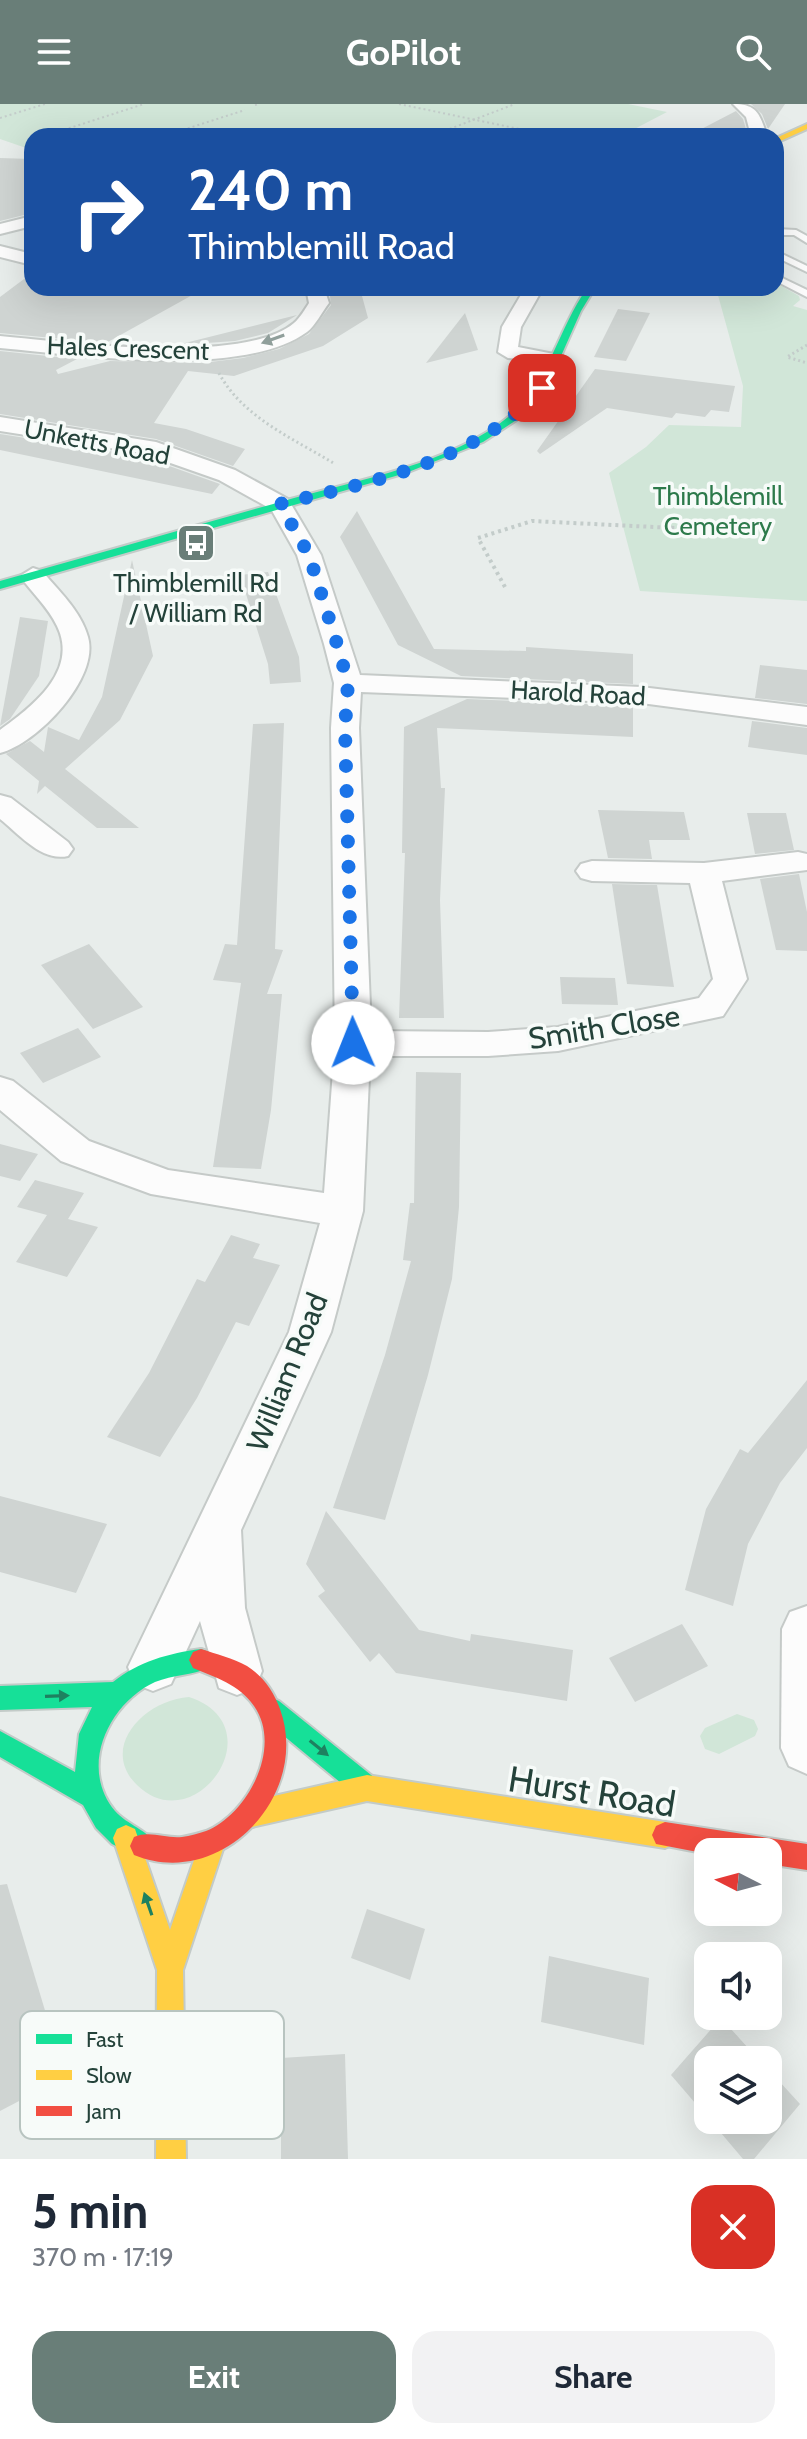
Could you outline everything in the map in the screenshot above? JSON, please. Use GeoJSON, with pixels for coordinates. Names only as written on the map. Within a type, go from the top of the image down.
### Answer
{"type":"FeatureCollection","features":[{"type":"Feature","properties":{"kind":"main road"},"geometry":{"type":"LineString","coordinates":[[784,137],[807,126]]}},
{"type":"Feature","properties":{"kind":"main road"},"geometry":{"type":"LineString","coordinates":[[0,585],[280,504],[445,444],[504,410],[549,367],[574,307],[584,296]]}},
{"type":"Feature","properties":{"kind":"main road"},"geometry":{"type":"LineString","coordinates":[[0,1698],[134,1681],[201,1660],[237,1671],[260,1692],[276,1728],[276,1762],[264,1796],[238,1828],[212,1843],[167,1851],[126,1838],[101,1814],[87,1777],[92,1731],[134,1681]]}},
{"type":"Feature","properties":{"kind":"main road"},"geometry":{"type":"LineString","coordinates":[[270,1709],[367,1788]]}},
{"type":"Feature","properties":{"kind":"main road"},"geometry":{"type":"LineString","coordinates":[[0,1743],[92,1796]]}},
{"type":"Feature","properties":{"kind":"main road","name":"Hurst Road"},"geometry":{"type":"LineString","coordinates":[[252,1814],[367,1788],[807,1857]]}},
{"type":"Feature","properties":{"kind":"main road"},"geometry":{"type":"LineString","coordinates":[[126,1838],[170,1970],[170,2011]]}},
{"type":"Feature","properties":{"kind":"main road"},"geometry":{"type":"LineString","coordinates":[[170,1970],[212,1843]]}},
{"type":"Feature","properties":{"kind":"main road"},"geometry":{"type":"LineString","coordinates":[[171,2139],[171,2159]]}},
{"type":"Feature","properties":{"kind":"street"},"geometry":{"type":"LineString","coordinates":[[740,104],[753,115],[757,128]]}},
{"type":"Feature","properties":{"kind":"street"},"geometry":{"type":"LineString","coordinates":[[0,229],[24,223]]}},
{"type":"Feature","properties":{"kind":"street"},"geometry":{"type":"LineString","coordinates":[[0,251],[24,258]]}},
{"type":"Feature","properties":{"kind":"street","name":"Hales Crescent"},"geometry":{"type":"LineString","coordinates":[[0,342],[178,355],[255,345],[306,323],[319,303],[317,296]]}},
{"type":"Feature","properties":{"kind":"street"},"geometry":{"type":"LineString","coordinates":[[529,296],[517,314],[507,345],[508,352],[549,367]]}},
{"type":"Feature","properties":{"kind":"street","name":"Unketts Road"},"geometry":{"type":"LineString","coordinates":[[0,424],[148,447],[227,475],[280,504]]}},
{"type":"Feature","properties":{"kind":"street","name":"William Road"},"geometry":{"type":"LineString","coordinates":[[134,1681],[219,1529],[310,1332],[343,1211],[353,1043],[345,728],[348,683],[309,555],[280,504]]}},
{"type":"Feature","properties":{"kind":"street"},"geometry":{"type":"LineString","coordinates":[[0,744],[40,715],[67,680],[76,644],[61,612],[33,576]]}},
{"type":"Feature","properties":{"kind":"street","name":"Harold Road"},"geometry":{"type":"LineString","coordinates":[[348,683],[641,695],[807,716]]}},
{"type":"Feature","properties":{"kind":"street"},"geometry":{"type":"LineString","coordinates":[[0,804],[57,849]]}},
{"type":"Feature","properties":{"kind":"street"},"geometry":{"type":"LineString","coordinates":[[592,871],[704,873],[798,862]]}},
{"type":"Feature","properties":{"kind":"street","name":"Smith Close"},"geometry":{"type":"LineString","coordinates":[[353,1043],[488,1044],[558,1039],[711,1008],[730,979],[704,873]]}},
{"type":"Feature","properties":{"kind":"street"},"geometry":{"type":"LineString","coordinates":[[0,1090],[75,1151],[165,1184],[343,1211]]}},
{"type":"Feature","properties":{"kind":"street","name":"William Road"},"geometry":{"type":"LineString","coordinates":[[219,1529],[221,1608],[237,1671]]}},
{"type":"Feature","properties":{"kind":"street"},"geometry":{"type":"LineString","coordinates":[[807,1629],[807,1748]]}},
{"type":"Feature","properties":{"kind":"lane"},"geometry":{"type":"LineString","coordinates":[[784,232],[796,233],[807,240]]}},
{"type":"Feature","properties":{"kind":"lane"},"geometry":{"type":"LineString","coordinates":[[784,258],[807,269]]}},
{"type":"Feature","properties":{"kind":"lane"},"geometry":{"type":"LineString","coordinates":[[784,282],[807,294]]}},
{"type":"Feature","properties":{"kind":"path"},"geometry":{"type":"LineString","coordinates":[[0,118],[45,104]]}},
{"type":"Feature","properties":{"kind":"path"},"geometry":{"type":"LineString","coordinates":[[70,128],[144,104]]}},
{"type":"Feature","properties":{"kind":"path"},"geometry":{"type":"LineString","coordinates":[[399,104],[514,128]]}},
{"type":"Feature","properties":{"kind":"path"},"geometry":{"type":"LineString","coordinates":[[452,128],[515,104]]}},
{"type":"Feature","properties":{"kind":"path"},"geometry":{"type":"LineString","coordinates":[[188,128],[245,110]]}},
{"type":"Feature","properties":{"kind":"path"},"geometry":{"type":"LineString","coordinates":[[255,345],[232,356],[223,365],[219,373],[224,389],[337,465]]}},
{"type":"Feature","properties":{"kind":"path"},"geometry":{"type":"LineString","coordinates":[[807,345],[787,357],[807,363]]}},
{"type":"Feature","properties":{"kind":"path"},"geometry":{"type":"LineString","coordinates":[[505,587],[478,538],[518,523],[715,530]]}},
{"type":"Feature","properties":{"kind":"green space"},"geometry":{"type":"Polygon","coordinates":[[[0,104],[628,104],[667,112],[636,128],[24,128],[24,147],[0,139],[0,104]]]}},
{"type":"Feature","properties":{"kind":"green space","name":"Thimblemill Cemetery"},"geometry":{"type":"Polygon","coordinates":[[[784,288],[799,296],[800,300],[793,306],[807,310],[807,601],[640,591],[609,473],[646,447],[669,425],[741,427],[743,386],[718,296],[784,296],[784,288]]]}},
{"type":"Feature","properties":{"kind":"green space"},"geometry":{"type":"Polygon","coordinates":[[[189,1697],[214,1711],[226,1731],[227,1753],[218,1773],[202,1790],[182,1799],[159,1799],[137,1785],[126,1771],[123,1756],[125,1742],[143,1716],[172,1700],[189,1697]]]}},
{"type":"Feature","properties":{"kind":"green space"},"geometry":{"type":"Polygon","coordinates":[[[737,1714],[754,1720],[758,1729],[755,1736],[719,1754],[705,1749],[700,1736],[705,1728],[737,1714]]]}},
{"type":"Feature","properties":{"kind":"building"},"geometry":{"type":"Polygon","coordinates":[[[751,104],[785,104],[769,128],[762,114],[751,104]]]}},
{"type":"Feature","properties":{"kind":"building"},"geometry":{"type":"Polygon","coordinates":[[[736,111],[746,128],[703,128],[736,111]]]}},
{"type":"Feature","properties":{"kind":"building"},"geometry":{"type":"Polygon","coordinates":[[[0,158],[24,159],[24,215],[0,221],[0,158]]]}},
{"type":"Feature","properties":{"kind":"building"},"geometry":{"type":"Polygon","coordinates":[[[24,279],[24,296],[191,296],[106,343],[0,333],[0,297],[24,279]]]}},
{"type":"Feature","properties":{"kind":"building"},"geometry":{"type":"Polygon","coordinates":[[[330,296],[362,296],[368,318],[323,346],[234,376],[188,371],[154,423],[186,429],[245,449],[233,466],[156,439],[0,414],[0,351],[77,359],[56,370],[58,374],[110,361],[202,363],[243,358],[279,349],[309,334],[331,305],[330,296]]]}},
{"type":"Feature","properties":{"kind":"building"},"geometry":{"type":"Polygon","coordinates":[[[618,309],[650,313],[626,361],[594,357],[618,309]]]}},
{"type":"Feature","properties":{"kind":"building"},"geometry":{"type":"Polygon","coordinates":[[[465,313],[478,350],[426,363],[465,313]]]}},
{"type":"Feature","properties":{"kind":"building"},"geometry":{"type":"Polygon","coordinates":[[[297,315],[268,333],[235,341],[177,345],[297,315]]]}},
{"type":"Feature","properties":{"kind":"building"},"geometry":{"type":"Polygon","coordinates":[[[595,369],[735,386],[729,412],[711,410],[705,417],[676,413],[672,418],[607,408],[540,454],[537,451],[595,369]]]}},
{"type":"Feature","properties":{"kind":"building"},"geometry":{"type":"Polygon","coordinates":[[[0,434],[141,456],[220,484],[212,494],[0,450],[0,434]]]}},
{"type":"Feature","properties":{"kind":"building"},"geometry":{"type":"Polygon","coordinates":[[[357,511],[434,649],[526,651],[526,647],[633,654],[633,684],[461,676],[398,645],[340,537],[357,511]]]}},
{"type":"Feature","properties":{"kind":"building"},"geometry":{"type":"Polygon","coordinates":[[[132,560],[153,656],[120,720],[65,769],[139,828],[97,828],[45,786],[37,794],[39,781],[6,754],[30,741],[44,752],[48,727],[79,740],[102,697],[132,560]]]}},
{"type":"Feature","properties":{"kind":"building"},"geometry":{"type":"Polygon","coordinates":[[[268,572],[299,657],[301,682],[270,684],[268,664],[240,575],[268,572]]]}},
{"type":"Feature","properties":{"kind":"building"},"geometry":{"type":"Polygon","coordinates":[[[20,617],[48,621],[39,676],[10,719],[0,726],[20,617]]]}},
{"type":"Feature","properties":{"kind":"building"},"geometry":{"type":"Polygon","coordinates":[[[760,665],[807,670],[807,704],[755,698],[760,665]]]}},
{"type":"Feature","properties":{"kind":"building"},"geometry":{"type":"Polygon","coordinates":[[[467,699],[633,706],[633,737],[437,728],[441,788],[445,788],[440,900],[444,1018],[399,1018],[405,853],[402,853],[404,727],[467,699]]]}},
{"type":"Feature","properties":{"kind":"building"},"geometry":{"type":"Polygon","coordinates":[[[752,721],[807,728],[807,755],[748,747],[752,721]]]}},
{"type":"Feature","properties":{"kind":"building"},"geometry":{"type":"Polygon","coordinates":[[[284,723],[275,949],[283,950],[267,994],[282,994],[271,1110],[261,1169],[213,1167],[241,983],[213,980],[225,944],[237,945],[253,724],[284,723]]]}},
{"type":"Feature","properties":{"kind":"building"},"geometry":{"type":"Polygon","coordinates":[[[598,810],[684,812],[690,840],[649,840],[652,859],[608,858],[598,810]]]}},
{"type":"Feature","properties":{"kind":"building"},"geometry":{"type":"Polygon","coordinates":[[[747,813],[786,813],[794,850],[755,854],[747,813]]]}},
{"type":"Feature","properties":{"kind":"building"},"geometry":{"type":"Polygon","coordinates":[[[799,874],[807,912],[807,951],[776,950],[760,879],[799,874]]]}},
{"type":"Feature","properties":{"kind":"building"},"geometry":{"type":"Polygon","coordinates":[[[612,884],[657,885],[674,987],[627,984],[612,884]]]}},
{"type":"Feature","properties":{"kind":"building"},"geometry":{"type":"Polygon","coordinates":[[[89,944],[143,1007],[93,1029],[41,965],[89,944]]]}},
{"type":"Feature","properties":{"kind":"building"},"geometry":{"type":"Polygon","coordinates":[[[560,977],[615,978],[618,1005],[562,1004],[560,977]]]}},
{"type":"Feature","properties":{"kind":"building"},"geometry":{"type":"Polygon","coordinates":[[[78,1028],[101,1057],[43,1083],[20,1053],[78,1028]]]}},
{"type":"Feature","properties":{"kind":"building"},"geometry":{"type":"Polygon","coordinates":[[[416,1072],[461,1073],[459,1207],[452,1279],[428,1375],[385,1520],[333,1508],[385,1355],[411,1261],[403,1260],[410,1203],[414,1203],[416,1072]]]}},
{"type":"Feature","properties":{"kind":"building"},"geometry":{"type":"Polygon","coordinates":[[[0,1144],[38,1154],[20,1181],[0,1176],[0,1144]]]}},
{"type":"Feature","properties":{"kind":"building"},"geometry":{"type":"Polygon","coordinates":[[[35,1180],[84,1193],[68,1219],[98,1227],[67,1277],[16,1262],[47,1215],[17,1207],[35,1180]]]}},
{"type":"Feature","properties":{"kind":"building"},"geometry":{"type":"Polygon","coordinates":[[[231,1235],[260,1244],[253,1258],[280,1265],[249,1326],[236,1322],[197,1398],[160,1457],[107,1437],[149,1373],[197,1279],[205,1282],[231,1235]]]}},
{"type":"Feature","properties":{"kind":"building"},"geometry":{"type":"Polygon","coordinates":[[[807,1380],[807,1448],[780,1483],[748,1544],[733,1606],[685,1590],[706,1509],[740,1449],[748,1453],[807,1380]]]}},
{"type":"Feature","properties":{"kind":"building"},"geometry":{"type":"Polygon","coordinates":[[[0,1496],[107,1524],[76,1593],[0,1572],[0,1496]]]}},
{"type":"Feature","properties":{"kind":"building"},"geometry":{"type":"Polygon","coordinates":[[[326,1511],[419,1630],[470,1641],[471,1634],[573,1650],[567,1701],[396,1673],[379,1653],[370,1662],[318,1596],[325,1591],[306,1564],[326,1511]]]}},
{"type":"Feature","properties":{"kind":"building"},"geometry":{"type":"Polygon","coordinates":[[[682,1624],[708,1666],[635,1702],[609,1658],[682,1624]]]}},
{"type":"Feature","properties":{"kind":"building"},"geometry":{"type":"Polygon","coordinates":[[[7,1884],[45,2011],[20,2011],[20,2101],[0,2111],[0,1885],[7,1884]]]}},
{"type":"Feature","properties":{"kind":"building"},"geometry":{"type":"Polygon","coordinates":[[[367,1909],[425,1929],[410,1980],[351,1958],[367,1909]]]}},
{"type":"Feature","properties":{"kind":"building"},"geometry":{"type":"Polygon","coordinates":[[[549,1956],[649,1978],[644,2045],[541,2022],[549,1956]]]}},
{"type":"Feature","properties":{"kind":"building"},"geometry":{"type":"Polygon","coordinates":[[[710,2030],[732,2030],[746,2046],[696,2046],[710,2030]]]}},
{"type":"Feature","properties":{"kind":"building"},"geometry":{"type":"Polygon","coordinates":[[[694,2049],[694,2102],[671,2075],[694,2049]]]}},
{"type":"Feature","properties":{"kind":"building"},"geometry":{"type":"Polygon","coordinates":[[[345,2054],[348,2159],[281,2159],[281,2139],[284,2139],[284,2058],[345,2054]]]}},
{"type":"Feature","properties":{"kind":"building"},"geometry":{"type":"Polygon","coordinates":[[[782,2084],[800,2104],[782,2126],[782,2084]]]}},
{"type":"Feature","properties":{"kind":"building"},"geometry":{"type":"Polygon","coordinates":[[[722,2134],[775,2134],[754,2159],[743,2159],[722,2134]]]}},
{"type":"Feature","properties":{"kind":"traffic: fast"},"geometry":{"type":"LineString","coordinates":[[0,585],[402,471],[479,440],[514,417],[541,386],[586,296]]}},
{"type":"Feature","properties":{"kind":"traffic: fast"},"geometry":{"type":"LineString","coordinates":[[143,1846],[121,1835],[105,1819],[94,1800],[88,1779],[87,1756],[92,1734],[102,1713],[126,1686],[156,1670],[201,1660]]}},
{"type":"Feature","properties":{"kind":"traffic: fast"},"geometry":{"type":"LineString","coordinates":[[0,1698],[115,1694]]}},
{"type":"Feature","properties":{"kind":"traffic: fast"},"geometry":{"type":"LineString","coordinates":[[270,1709],[367,1788]]}},
{"type":"Feature","properties":{"kind":"traffic: fast"},"geometry":{"type":"LineString","coordinates":[[0,1743],[92,1796]]}},
{"type":"Feature","properties":{"kind":"traffic: slow"},"geometry":{"type":"LineString","coordinates":[[784,137],[807,126]]}},
{"type":"Feature","properties":{"kind":"traffic: slow"},"geometry":{"type":"LineString","coordinates":[[252,1814],[367,1788],[665,1835]]}},
{"type":"Feature","properties":{"kind":"traffic: slow"},"geometry":{"type":"LineString","coordinates":[[126,1838],[170,1970]]}},
{"type":"Feature","properties":{"kind":"traffic: slow"},"geometry":{"type":"LineString","coordinates":[[170,2011],[170,1970],[212,1843]]}},
{"type":"Feature","properties":{"kind":"traffic: slow"},"geometry":{"type":"LineString","coordinates":[[171,2139],[171,2159]]}},
{"type":"Feature","properties":{"kind":"traffic: jam"},"geometry":{"type":"LineString","coordinates":[[143,1846],[182,1850],[215,1841],[243,1821],[263,1793],[275,1762],[275,1730],[265,1700],[241,1676],[201,1660]]}},
{"type":"Feature","properties":{"kind":"traffic: jam"},"geometry":{"type":"LineString","coordinates":[[665,1835],[807,1857]]}},
{"type":"Feature","properties":{"kind":"place","name":"Thimblemill Rd / William Rd"},"geometry":{"type":"Point","coordinates":[196,543]}},
{"type":"Feature","properties":{"kind":"route"},"geometry":{"type":"LineString","coordinates":[[353,1043],[345,728],[348,683],[309,555],[280,504],[365,484],[418,467],[494,430],[521,412],[542,388]]}}]}
